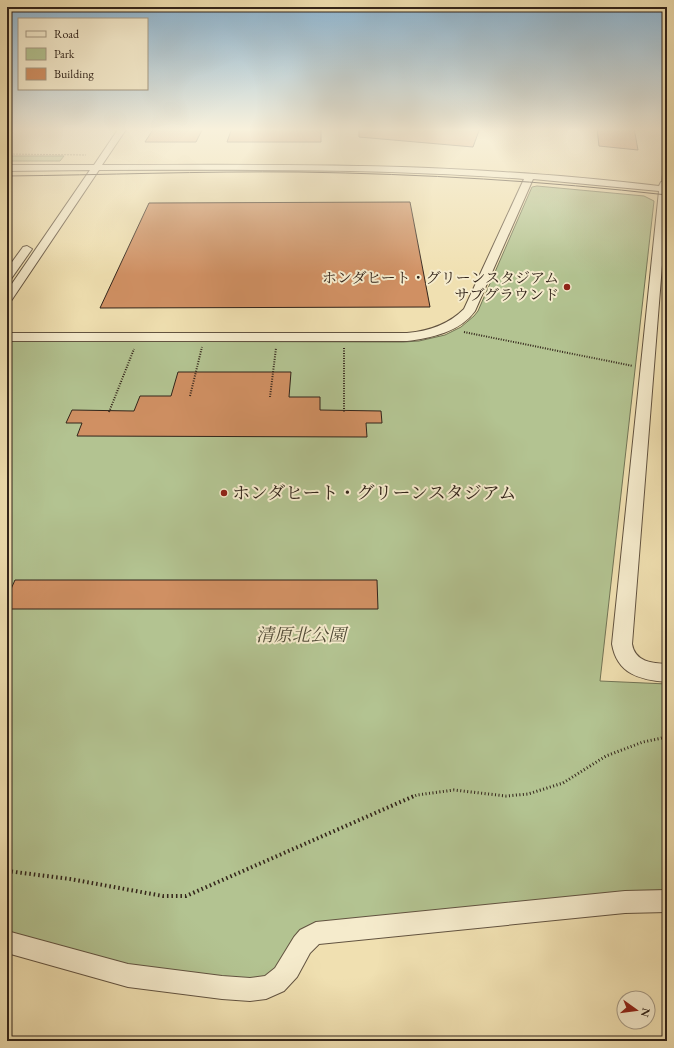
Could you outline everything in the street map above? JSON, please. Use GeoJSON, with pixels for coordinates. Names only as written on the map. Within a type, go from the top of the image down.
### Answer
{"type":"FeatureCollection","features":[{"type":"Feature","properties":{"kind":"street"},"geometry":{"type":"LineString","coordinates":[[7,299],[82,177]]}},
{"type":"Feature","properties":{"kind":"street"},"geometry":{"type":"LineString","coordinates":[[7,337],[400,338],[431,334],[453,325],[469,311],[527,184],[529,177]]}},
{"type":"Feature","properties":{"kind":"street"},"geometry":{"type":"LineString","coordinates":[[544,177],[665,184]]}},
{"type":"Feature","properties":{"kind":"street"},"geometry":{"type":"LineString","coordinates":[[584,177],[665,184]]}},
{"type":"Feature","properties":{"kind":"street"},"geometry":{"type":"LineString","coordinates":[[665,184],[622,644],[623,654],[630,664],[649,671],[667,672]]}},
{"type":"Feature","properties":{"kind":"street"},"geometry":{"type":"LineString","coordinates":[[7,277],[34,239]]}},
{"type":"Feature","properties":{"kind":"street"},"geometry":{"type":"LineString","coordinates":[[7,942],[119,973],[240,989],[266,987],[279,981],[290,970],[302,944],[308,937],[316,933],[625,902],[667,901]]}},
{"type":"Feature","properties":{"kind":"path"},"geometry":{"type":"LineString","coordinates":[[461,331],[638,367]]}},
{"type":"Feature","properties":{"kind":"path"},"geometry":{"type":"LineString","coordinates":[[190,396],[204,341]]}},
{"type":"Feature","properties":{"kind":"path"},"geometry":{"type":"LineString","coordinates":[[270,397],[276,341]]}},
{"type":"Feature","properties":{"kind":"path"},"geometry":{"type":"LineString","coordinates":[[344,341],[344,412]]}},
{"type":"Feature","properties":{"kind":"path"},"geometry":{"type":"LineString","coordinates":[[109,412],[134,348]]}},
{"type":"Feature","properties":{"kind":"path"},"geometry":{"type":"LineString","coordinates":[[7,872],[70,879],[163,896],[186,896],[417,795],[454,790],[506,796],[528,794],[563,783],[606,756],[643,742],[667,737]]}},
{"type":"Feature","properties":{"kind":"green space","name":"清原北公園"},"geometry":{"type":"Polygon","coordinates":[[[537,186],[644,196],[654,201],[600,681],[667,684],[667,895],[310,930],[272,974],[257,982],[120,967],[7,935],[7,341],[403,342],[419,341],[445,335],[461,327],[478,311],[532,187],[537,186]]]}},
{"type":"Feature","properties":{"kind":"building"},"geometry":{"type":"Polygon","coordinates":[[[410,202],[430,307],[100,308],[149,203],[410,202]]]}},
{"type":"Feature","properties":{"kind":"building"},"geometry":{"type":"Polygon","coordinates":[[[178,372],[291,372],[289,397],[320,397],[320,410],[381,411],[382,423],[366,423],[367,437],[77,436],[82,423],[66,423],[72,410],[134,411],[140,396],[171,396],[178,372]]]}},
{"type":"Feature","properties":{"kind":"building"},"geometry":{"type":"Polygon","coordinates":[[[15,580],[377,580],[378,609],[7,609],[7,598],[15,580]]]}},
{"type":"Feature","properties":{"kind":"tram line"},"geometry":{"type":"LineString","coordinates":[[451,177],[529,182],[667,195]]}},
{"type":"Feature","properties":{"kind":"place","name":"ホンダヒート・グリーンスタジアム サブグラウンド"},"geometry":{"type":"Point","coordinates":[567,287]}},
{"type":"Feature","properties":{"kind":"place","name":"ホンダヒート・グリーンスタジアム"},"geometry":{"type":"Point","coordinates":[224,493]}}]}
